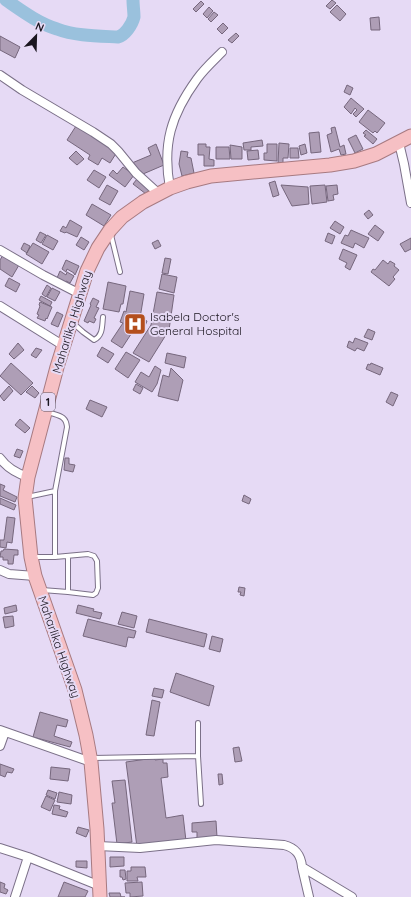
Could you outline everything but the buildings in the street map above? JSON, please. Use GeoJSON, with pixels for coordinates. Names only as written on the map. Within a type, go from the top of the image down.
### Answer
{"type":"FeatureCollection","features":[{"type":"Feature","properties":{"kind":"highway","name":"Maharlika Highway"},"geometry":{"type":"LineString","coordinates":[[100,891],[91,760],[75,690],[34,576],[25,498],[28,477],[45,411],[71,321],[95,254],[110,230],[128,212],[164,191],[187,182],[211,176],[324,166],[354,161],[376,154],[411,136]]}},
{"type":"Feature","properties":{"kind":"street"},"geometry":{"type":"LineString","coordinates":[[0,75],[28,94],[111,144],[136,173],[164,191],[168,141],[175,116],[198,78],[222,52]]}},
{"type":"Feature","properties":{"kind":"street"},"geometry":{"type":"LineString","coordinates":[[399,143],[411,202]]}},
{"type":"Feature","properties":{"kind":"street"},"geometry":{"type":"LineString","coordinates":[[0,250],[80,294]]}},
{"type":"Feature","properties":{"kind":"street"},"geometry":{"type":"LineString","coordinates":[[0,306],[64,346]]}},
{"type":"Feature","properties":{"kind":"street"},"geometry":{"type":"LineString","coordinates":[[0,458],[4,465],[17,473],[28,477]]}},
{"type":"Feature","properties":{"kind":"street"},"geometry":{"type":"LineString","coordinates":[[0,570],[9,574],[34,576]]}},
{"type":"Feature","properties":{"kind":"street"},"geometry":{"type":"LineString","coordinates":[[0,746],[2,731],[91,760]]}},
{"type":"Feature","properties":{"kind":"street"},"geometry":{"type":"LineString","coordinates":[[98,846],[140,848],[216,840],[293,847],[300,855],[309,897]]}},
{"type":"Feature","properties":{"kind":"street"},"geometry":{"type":"LineString","coordinates":[[0,848],[28,857],[100,891]]}},
{"type":"Feature","properties":{"kind":"street"},"geometry":{"type":"LineString","coordinates":[[15,897],[28,857]]}},
{"type":"Feature","properties":{"kind":"street"},"geometry":{"type":"LineString","coordinates":[[302,867],[352,897]]}},
{"type":"Feature","properties":{"kind":"lane"},"geometry":{"type":"LineString","coordinates":[[110,230],[120,272]]}},
{"type":"Feature","properties":{"kind":"lane"},"geometry":{"type":"LineString","coordinates":[[71,321],[94,340],[98,338],[101,332],[103,317]]}},
{"type":"Feature","properties":{"kind":"lane"},"geometry":{"type":"LineString","coordinates":[[45,411],[64,418],[67,427],[55,491],[55,557]]}},
{"type":"Feature","properties":{"kind":"lane"},"geometry":{"type":"LineString","coordinates":[[25,498],[55,491]]}},
{"type":"Feature","properties":{"kind":"lane"},"geometry":{"type":"LineString","coordinates":[[31,557],[55,557],[88,554],[94,556],[97,561],[98,588],[93,595],[40,590]]}},
{"type":"Feature","properties":{"kind":"lane"},"geometry":{"type":"LineString","coordinates":[[68,556],[68,592]]}},
{"type":"Feature","properties":{"kind":"lane"},"geometry":{"type":"LineString","coordinates":[[198,722],[198,756],[201,804]]}},
{"type":"Feature","properties":{"kind":"lane"},"geometry":{"type":"LineString","coordinates":[[91,760],[198,756]]}},
{"type":"Feature","properties":{"kind":"waterway"},"geometry":{"type":"LineString","coordinates":[[6,0],[37,20],[64,31],[87,35],[118,37],[126,32],[133,20],[133,0]]}},
{"type":"Feature","properties":{"kind":"place","name":"Isabela Doctor's General Hospital"},"geometry":{"type":"Point","coordinates":[135,324]}}]}
